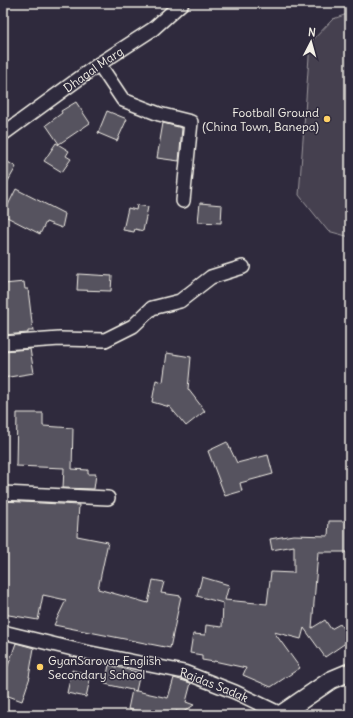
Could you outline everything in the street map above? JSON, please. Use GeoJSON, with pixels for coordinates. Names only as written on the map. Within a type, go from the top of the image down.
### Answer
{"type":"FeatureCollection","features":[{"type":"Feature","properties":{"kind":"main road"},"geometry":{"type":"LineString","coordinates":[[280,714],[331,680],[350,672]]}},
{"type":"Feature","properties":{"kind":"street","name":"Dhagal Marg"},"geometry":{"type":"LineString","coordinates":[[3,134],[100,64],[154,29],[182,3]]}},
{"type":"Feature","properties":{"kind":"street"},"geometry":{"type":"LineString","coordinates":[[100,64],[123,100],[159,114],[190,122],[183,201]]}},
{"type":"Feature","properties":{"kind":"street"},"geometry":{"type":"LineString","coordinates":[[3,342],[60,339],[105,340],[133,326],[152,308],[180,301],[210,277],[243,267]]}},
{"type":"Feature","properties":{"kind":"street"},"geometry":{"type":"LineString","coordinates":[[3,493],[108,498]]}},
{"type":"Feature","properties":{"kind":"street","name":"Rajdas Sadak"},"geometry":{"type":"LineString","coordinates":[[3,632],[81,651],[184,672],[235,692],[280,714]]}},
{"type":"Feature","properties":{"kind":"shaded area","name":"Football Ground (China Town, Banepa)"},"geometry":{"type":"Polygon","coordinates":[[[350,13],[350,237],[328,231],[299,195],[310,43],[333,19],[350,13]]]}},
{"type":"Feature","properties":{"kind":"building"},"geometry":{"type":"Polygon","coordinates":[[[76,102],[90,123],[59,144],[46,125],[62,113],[61,111],[76,102]]]}},
{"type":"Feature","properties":{"kind":"building"},"geometry":{"type":"Polygon","coordinates":[[[107,111],[127,119],[117,141],[98,133],[107,111]]]}},
{"type":"Feature","properties":{"kind":"building"},"geometry":{"type":"Polygon","coordinates":[[[163,123],[182,128],[179,161],[157,158],[163,123]]]}},
{"type":"Feature","properties":{"kind":"building"},"geometry":{"type":"Polygon","coordinates":[[[56,143],[69,151],[66,156],[71,159],[62,172],[44,161],[56,143]]]}},
{"type":"Feature","properties":{"kind":"building"},"geometry":{"type":"Polygon","coordinates":[[[3,159],[16,167],[3,190],[3,159]]]}},
{"type":"Feature","properties":{"kind":"building"},"geometry":{"type":"Polygon","coordinates":[[[16,189],[65,214],[62,228],[46,222],[40,234],[3,215],[16,189]]]}},
{"type":"Feature","properties":{"kind":"building"},"geometry":{"type":"Polygon","coordinates":[[[200,203],[222,205],[221,223],[198,222],[200,203]]]}},
{"type":"Feature","properties":{"kind":"building"},"geometry":{"type":"Polygon","coordinates":[[[137,205],[148,207],[143,231],[135,229],[134,232],[123,230],[128,208],[136,210],[137,205]]]}},
{"type":"Feature","properties":{"kind":"building"},"geometry":{"type":"Polygon","coordinates":[[[78,274],[112,276],[111,291],[77,290],[78,274]]]}},
{"type":"Feature","properties":{"kind":"building"},"geometry":{"type":"Polygon","coordinates":[[[24,282],[25,289],[28,289],[33,331],[28,331],[28,333],[3,335],[3,311],[7,311],[4,284],[24,282]]]}},
{"type":"Feature","properties":{"kind":"building"},"geometry":{"type":"Polygon","coordinates":[[[30,349],[34,373],[3,378],[3,351],[30,349]]]}},
{"type":"Feature","properties":{"kind":"building"},"geometry":{"type":"Polygon","coordinates":[[[167,353],[191,357],[188,389],[205,411],[186,426],[170,407],[152,402],[156,380],[163,382],[167,353]]]}},
{"type":"Feature","properties":{"kind":"building"},"geometry":{"type":"Polygon","coordinates":[[[17,413],[43,413],[43,426],[73,428],[72,469],[88,470],[88,474],[96,474],[94,489],[63,488],[64,468],[16,466],[17,413]]]}},
{"type":"Feature","properties":{"kind":"building"},"geometry":{"type":"Polygon","coordinates":[[[227,442],[237,463],[268,455],[273,474],[240,483],[242,491],[225,496],[208,451],[227,442]]]}},
{"type":"Feature","properties":{"kind":"building"},"geometry":{"type":"Polygon","coordinates":[[[3,501],[79,505],[77,536],[108,542],[98,589],[148,603],[153,580],[164,582],[161,593],[181,596],[170,648],[54,625],[66,600],[43,595],[38,620],[3,614],[3,566],[5,552],[3,551],[3,501]]]}},
{"type":"Feature","properties":{"kind":"building"},"geometry":{"type":"Polygon","coordinates":[[[329,521],[350,521],[350,552],[318,552],[312,628],[325,620],[331,629],[340,624],[350,640],[325,657],[304,628],[301,639],[274,632],[300,668],[271,687],[243,675],[246,668],[202,660],[202,655],[190,653],[193,634],[205,635],[206,625],[222,627],[223,603],[197,596],[202,577],[229,585],[225,600],[267,604],[271,572],[294,573],[294,546],[272,550],[270,539],[293,535],[328,536],[329,521]]]}},
{"type":"Feature","properties":{"kind":"building"},"geometry":{"type":"Polygon","coordinates":[[[16,643],[34,648],[30,677],[22,701],[3,694],[3,680],[16,643]]]}},
{"type":"Feature","properties":{"kind":"building"},"geometry":{"type":"Polygon","coordinates":[[[109,665],[140,673],[136,691],[105,684],[109,665]]]}},
{"type":"Feature","properties":{"kind":"building"},"geometry":{"type":"Polygon","coordinates":[[[72,670],[91,675],[86,697],[67,693],[72,670]]]}},
{"type":"Feature","properties":{"kind":"building"},"geometry":{"type":"Polygon","coordinates":[[[174,678],[191,683],[186,702],[194,705],[182,713],[176,711],[175,715],[154,715],[128,709],[132,690],[168,698],[174,678]]]}},
{"type":"Feature","properties":{"kind":"place","name":"Football Ground (China Town, Banepa)"},"geometry":{"type":"Point","coordinates":[327,119]}},
{"type":"Feature","properties":{"kind":"place","name":"GyanSarovar English Secondary School"},"geometry":{"type":"Point","coordinates":[40,667]}}]}
